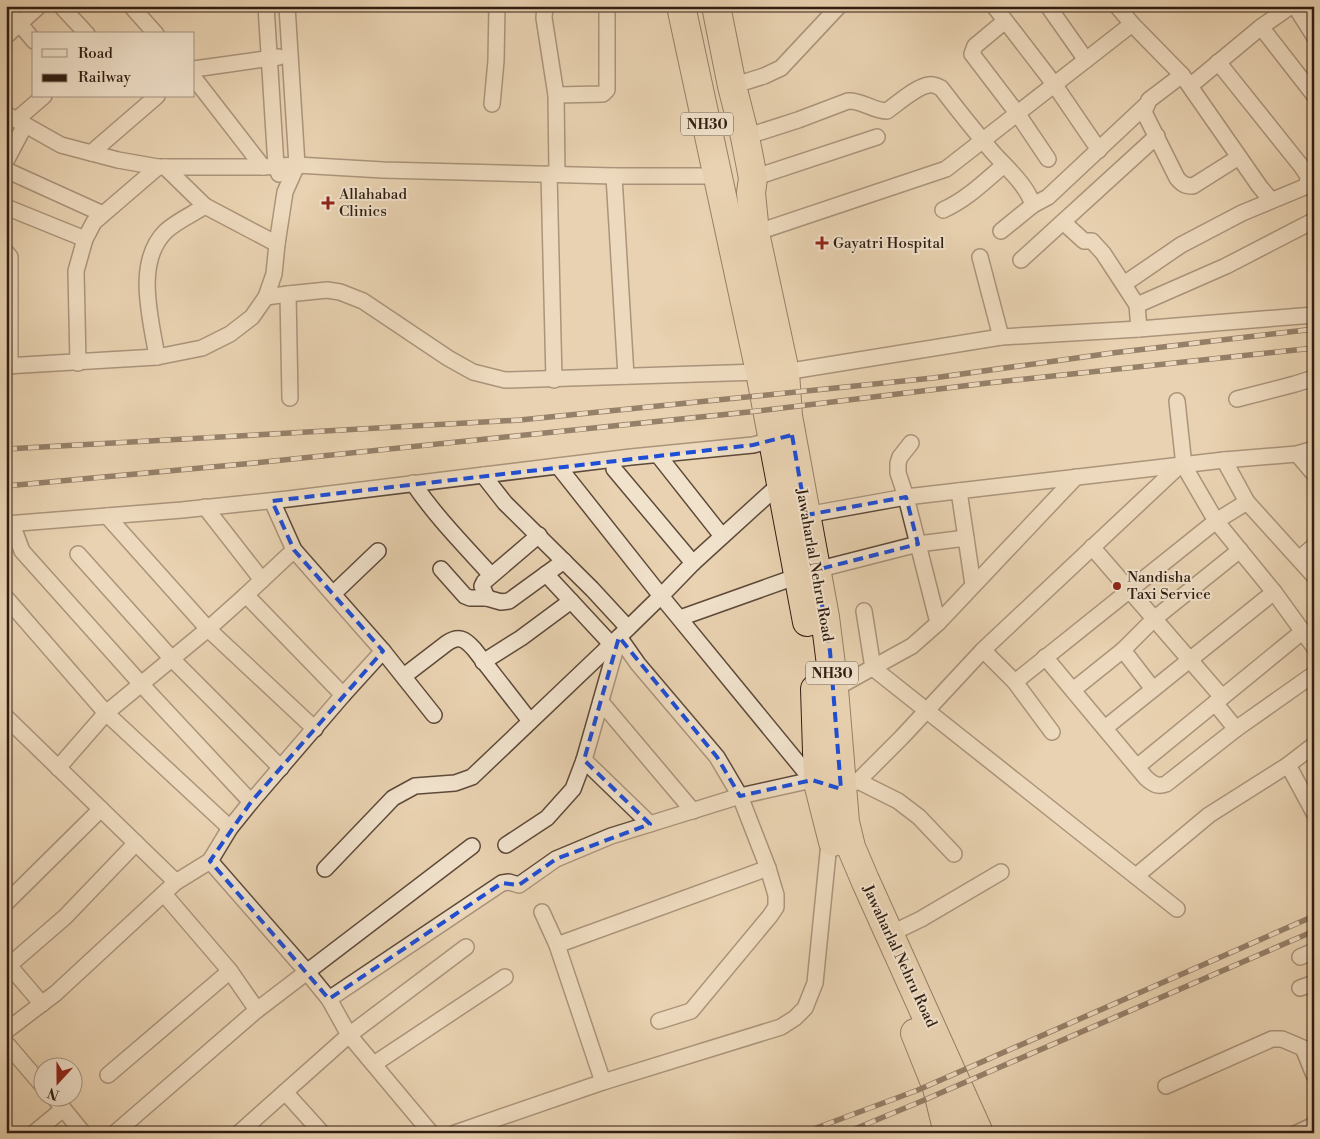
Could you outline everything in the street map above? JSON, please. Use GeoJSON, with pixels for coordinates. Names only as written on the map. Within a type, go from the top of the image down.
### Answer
{"type":"FeatureCollection","features":[{"type":"Feature","properties":{"kind":"highway","name":"Jawaharlal Nehru Road"},"geometry":{"type":"LineString","coordinates":[[681,6],[732,156],[783,437],[806,515],[807,573],[815,684],[832,783],[851,847],[979,1133]]}},
{"type":"Feature","properties":{"kind":"highway"},"geometry":{"type":"LineString","coordinates":[[702,6],[732,156],[740,178],[752,185]]}},
{"type":"Feature","properties":{"kind":"highway","name":"Jawaharlal Nehru Road"},"geometry":{"type":"LineString","coordinates":[[716,6],[732,86],[732,156]]}},
{"type":"Feature","properties":{"kind":"highway","name":"Jawaharlal Nehru Road"},"geometry":{"type":"LineString","coordinates":[[752,185],[755,233],[772,372]]}},
{"type":"Feature","properties":{"kind":"highway","name":"Jawaharlal Nehru Road"},"geometry":{"type":"LineString","coordinates":[[783,437],[781,483],[807,573],[826,626],[834,689],[830,831],[842,874],[918,1041],[937,1088],[948,1133]]}},
{"type":"Feature","properties":{"kind":"street"},"geometry":{"type":"LineString","coordinates":[[6,36],[39,6]]}},
{"type":"Feature","properties":{"kind":"street"},"geometry":{"type":"LineString","coordinates":[[61,6],[84,32]]}},
{"type":"Feature","properties":{"kind":"street"},"geometry":{"type":"LineString","coordinates":[[131,6],[154,32]]}},
{"type":"Feature","properties":{"kind":"street"},"geometry":{"type":"LineString","coordinates":[[266,6],[269,58],[270,167]]}},
{"type":"Feature","properties":{"kind":"street"},"geometry":{"type":"LineString","coordinates":[[6,252],[10,257],[8,366],[156,357],[202,348],[230,334],[252,316],[266,297],[274,274],[285,192],[297,165],[287,6]]}},
{"type":"Feature","properties":{"kind":"street"},"geometry":{"type":"LineString","coordinates":[[492,104],[496,60],[497,6]]}},
{"type":"Feature","properties":{"kind":"street"},"geometry":{"type":"LineString","coordinates":[[545,6],[544,18],[556,94],[553,174],[554,380]]}},
{"type":"Feature","properties":{"kind":"street"},"geometry":{"type":"LineString","coordinates":[[556,94],[603,94],[607,90],[607,6]]}},
{"type":"Feature","properties":{"kind":"street"},"geometry":{"type":"LineString","coordinates":[[732,86],[764,76],[781,68],[839,6]]}},
{"type":"Feature","properties":{"kind":"street"},"geometry":{"type":"LineString","coordinates":[[994,6],[1054,84],[1099,150]]}},
{"type":"Feature","properties":{"kind":"street"},"geometry":{"type":"LineString","coordinates":[[1048,6],[1086,60]]}},
{"type":"Feature","properties":{"kind":"street"},"geometry":{"type":"LineString","coordinates":[[1117,6],[1186,81],[1271,200]]}},
{"type":"Feature","properties":{"kind":"street"},"geometry":{"type":"LineString","coordinates":[[1002,231],[1033,205],[1048,197],[1145,106],[1149,100],[1218,62],[1261,27],[1293,6],[1314,36]]}},
{"type":"Feature","properties":{"kind":"street"},"geometry":{"type":"LineString","coordinates":[[6,10],[32,39]]}},
{"type":"Feature","properties":{"kind":"street"},"geometry":{"type":"LineString","coordinates":[[1005,21],[974,46],[972,54],[1017,113],[1048,158]]}},
{"type":"Feature","properties":{"kind":"street"},"geometry":{"type":"LineString","coordinates":[[755,233],[946,168],[1132,24]]}},
{"type":"Feature","properties":{"kind":"street"},"geometry":{"type":"LineString","coordinates":[[1261,27],[1314,95]]}},
{"type":"Feature","properties":{"kind":"street"},"geometry":{"type":"LineString","coordinates":[[195,69],[289,56]]}},
{"type":"Feature","properties":{"kind":"street"},"geometry":{"type":"LineString","coordinates":[[1124,284],[1181,245],[1271,200],[1307,186],[1308,176],[1218,62]]}},
{"type":"Feature","properties":{"kind":"street"},"geometry":{"type":"LineString","coordinates":[[195,79],[270,167],[285,192]]}},
{"type":"Feature","properties":{"kind":"street"},"geometry":{"type":"LineString","coordinates":[[16,120],[62,145],[118,160],[161,167],[270,167],[297,165],[383,170],[614,176],[732,156],[798,120],[848,101],[855,100],[880,111],[887,111],[930,84],[941,88],[1030,197],[1033,205]]}},
{"type":"Feature","properties":{"kind":"street"},"geometry":{"type":"LineString","coordinates":[[6,162],[16,120],[42,98]]}},
{"type":"Feature","properties":{"kind":"street"},"geometry":{"type":"LineString","coordinates":[[91,153],[149,99]]}},
{"type":"Feature","properties":{"kind":"street"},"geometry":{"type":"LineString","coordinates":[[1145,106],[1144,112],[1181,183],[1193,186],[1239,157]]}},
{"type":"Feature","properties":{"kind":"street"},"geometry":{"type":"LineString","coordinates":[[1021,260],[1157,136]]}},
{"type":"Feature","properties":{"kind":"street"},"geometry":{"type":"LineString","coordinates":[[752,185],[877,137]]}},
{"type":"Feature","properties":{"kind":"street"},"geometry":{"type":"LineString","coordinates":[[943,210],[968,196],[1004,165]]}},
{"type":"Feature","properties":{"kind":"street"},"geometry":{"type":"LineString","coordinates":[[161,167],[205,206],[277,244]]}},
{"type":"Feature","properties":{"kind":"street"},"geometry":{"type":"LineString","coordinates":[[78,362],[76,271],[85,239],[94,222],[161,167]]}},
{"type":"Feature","properties":{"kind":"street"},"geometry":{"type":"LineString","coordinates":[[6,170],[103,214]]}},
{"type":"Feature","properties":{"kind":"street"},"geometry":{"type":"LineString","coordinates":[[614,176],[626,376]]}},
{"type":"Feature","properties":{"kind":"street"},"geometry":{"type":"LineString","coordinates":[[156,357],[146,278],[150,262],[156,245],[166,231],[205,206]]}},
{"type":"Feature","properties":{"kind":"street"},"geometry":{"type":"LineString","coordinates":[[6,207],[85,239]]}},
{"type":"Feature","properties":{"kind":"street"},"geometry":{"type":"LineString","coordinates":[[1137,305],[1226,266],[1313,221]]}},
{"type":"Feature","properties":{"kind":"street"},"geometry":{"type":"LineString","coordinates":[[1063,222],[1084,241],[1092,241],[1102,252],[1137,305],[1139,329]]}},
{"type":"Feature","properties":{"kind":"street"},"geometry":{"type":"LineString","coordinates":[[980,256],[1001,337]]}},
{"type":"Feature","properties":{"kind":"street"},"geometry":{"type":"LineString","coordinates":[[266,297],[327,290],[340,292],[363,301],[448,358],[474,372],[505,380],[772,372],[1001,337],[1139,329],[1314,315]]}},
{"type":"Feature","properties":{"kind":"street"},"geometry":{"type":"LineString","coordinates":[[288,294],[290,398]]}},
{"type":"Feature","properties":{"kind":"street"},"geometry":{"type":"LineString","coordinates":[[1237,399],[1314,378]]}},
{"type":"Feature","properties":{"kind":"street"},"geometry":{"type":"LineString","coordinates":[[1177,401],[1181,466],[1216,521],[1274,592],[1314,647]]}},
{"type":"Feature","properties":{"kind":"street"},"geometry":{"type":"LineString","coordinates":[[251,802],[141,684],[22,550],[9,524],[272,500],[753,445],[783,437]]}},
{"type":"Feature","properties":{"kind":"street"},"geometry":{"type":"LineString","coordinates":[[911,443],[900,457],[898,473],[906,497],[938,623]]}},
{"type":"Feature","properties":{"kind":"street"},"geometry":{"type":"LineString","coordinates":[[806,515],[906,497],[1224,460],[1297,454],[1314,449]]}},
{"type":"Feature","properties":{"kind":"street"},"geometry":{"type":"LineString","coordinates":[[1297,454],[1314,474]]}},
{"type":"Feature","properties":{"kind":"street"},"geometry":{"type":"LineString","coordinates":[[658,455],[722,536]]}},
{"type":"Feature","properties":{"kind":"street"},"geometry":{"type":"LineString","coordinates":[[1224,460],[1247,502],[1314,576]]}},
{"type":"Feature","properties":{"kind":"street"},"geometry":{"type":"LineString","coordinates":[[558,466],[680,618],[832,783]]}},
{"type":"Feature","properties":{"kind":"street"},"geometry":{"type":"LineString","coordinates":[[832,783],[927,711],[983,650],[1181,466]]}},
{"type":"Feature","properties":{"kind":"street"},"geometry":{"type":"LineString","coordinates":[[614,469],[693,563]]}},
{"type":"Feature","properties":{"kind":"street"},"geometry":{"type":"LineString","coordinates":[[483,475],[505,503],[539,534],[592,589],[619,636],[638,664],[717,756],[740,796],[768,868],[776,895],[776,907],[773,912],[691,1011],[659,1021]]}},
{"type":"Feature","properties":{"kind":"street"},"geometry":{"type":"LineString","coordinates":[[834,689],[912,646],[938,623],[1076,477]]}},
{"type":"Feature","properties":{"kind":"street"},"geometry":{"type":"LineString","coordinates":[[413,483],[427,504],[491,575]]}},
{"type":"Feature","properties":{"kind":"street"},"geometry":{"type":"LineString","coordinates":[[326,870],[394,798],[415,786],[455,782],[472,777],[662,596],[693,563],[781,483]]}},
{"type":"Feature","properties":{"kind":"street"},"geometry":{"type":"LineString","coordinates":[[959,491],[974,585]]}},
{"type":"Feature","properties":{"kind":"street"},"geometry":{"type":"LineString","coordinates":[[272,500],[294,550],[384,651],[434,715]]}},
{"type":"Feature","properties":{"kind":"street"},"geometry":{"type":"LineString","coordinates":[[1014,682],[1216,521],[1247,502]]}},
{"type":"Feature","properties":{"kind":"street"},"geometry":{"type":"LineString","coordinates":[[205,507],[262,580]]}},
{"type":"Feature","properties":{"kind":"street"},"geometry":{"type":"LineString","coordinates":[[108,516],[208,629],[315,729]]}},
{"type":"Feature","properties":{"kind":"street"},"geometry":{"type":"LineString","coordinates":[[486,598],[482,586],[491,575],[539,534]]}},
{"type":"Feature","properties":{"kind":"street"},"geometry":{"type":"LineString","coordinates":[[680,618],[807,573],[918,544],[966,538]]}},
{"type":"Feature","properties":{"kind":"street"},"geometry":{"type":"LineString","coordinates":[[1299,559],[1314,546]]}},
{"type":"Feature","properties":{"kind":"street"},"geometry":{"type":"LineString","coordinates":[[1092,547],[1190,660],[1219,700],[1236,729]]}},
{"type":"Feature","properties":{"kind":"street"},"geometry":{"type":"LineString","coordinates":[[58,768],[106,713],[208,629],[294,550]]}},
{"type":"Feature","properties":{"kind":"street"},"geometry":{"type":"LineString","coordinates":[[1073,690],[1123,650],[1154,619],[1240,550]]}},
{"type":"Feature","properties":{"kind":"street"},"geometry":{"type":"LineString","coordinates":[[333,594],[378,551]]}},
{"type":"Feature","properties":{"kind":"street"},"geometry":{"type":"LineString","coordinates":[[78,554],[172,659],[281,768]]}},
{"type":"Feature","properties":{"kind":"street"},"geometry":{"type":"LineString","coordinates":[[441,569],[460,593],[465,596],[501,602],[509,601],[564,561]]}},
{"type":"Feature","properties":{"kind":"street"},"geometry":{"type":"LineString","coordinates":[[546,574],[571,601],[619,636]]}},
{"type":"Feature","properties":{"kind":"street"},"geometry":{"type":"LineString","coordinates":[[1105,728],[1274,592]]}},
{"type":"Feature","properties":{"kind":"street"},"geometry":{"type":"LineString","coordinates":[[246,595],[343,695]]}},
{"type":"Feature","properties":{"kind":"street"},"geometry":{"type":"LineString","coordinates":[[6,598],[106,713],[230,828]]}},
{"type":"Feature","properties":{"kind":"street"},"geometry":{"type":"LineString","coordinates":[[483,662],[571,601]]}},
{"type":"Feature","properties":{"kind":"street"},"geometry":{"type":"LineString","coordinates":[[864,611],[873,668],[1177,909]]}},
{"type":"Feature","properties":{"kind":"street"},"geometry":{"type":"LineString","coordinates":[[1138,766],[1302,632]]}},
{"type":"Feature","properties":{"kind":"street"},"geometry":{"type":"LineString","coordinates":[[506,845],[547,818],[573,789],[584,760],[619,636]]}},
{"type":"Feature","properties":{"kind":"street"},"geometry":{"type":"LineString","coordinates":[[404,676],[453,638],[466,640],[530,721]]}},
{"type":"Feature","properties":{"kind":"street"},"geometry":{"type":"LineString","coordinates":[[983,650],[1014,682],[1052,732]]}},
{"type":"Feature","properties":{"kind":"street"},"geometry":{"type":"LineString","coordinates":[[1123,650],[1153,689]]}},
{"type":"Feature","properties":{"kind":"street"},"geometry":{"type":"LineString","coordinates":[[6,1031],[56,993],[176,882],[210,860],[230,828],[251,802],[343,695],[384,651]]}},
{"type":"Feature","properties":{"kind":"street"},"geometry":{"type":"LineString","coordinates":[[1045,657],[1150,781],[1154,785],[1160,786],[1166,784],[1236,729],[1314,674]]}},
{"type":"Feature","properties":{"kind":"street"},"geometry":{"type":"LineString","coordinates":[[601,702],[693,811]]}},
{"type":"Feature","properties":{"kind":"street"},"geometry":{"type":"LineString","coordinates":[[6,717],[176,882]]}},
{"type":"Feature","properties":{"kind":"street"},"geometry":{"type":"LineString","coordinates":[[1136,876],[1208,814],[1288,765],[1314,746]]}},
{"type":"Feature","properties":{"kind":"street"},"geometry":{"type":"LineString","coordinates":[[584,760],[650,824]]}},
{"type":"Feature","properties":{"kind":"street"},"geometry":{"type":"LineString","coordinates":[[1288,765],[1314,812]]}},
{"type":"Feature","properties":{"kind":"street"},"geometry":{"type":"LineString","coordinates":[[329,999],[502,883],[509,882],[519,885],[556,859],[570,852],[610,836],[740,796],[832,783],[898,801],[919,817],[954,854]]}},
{"type":"Feature","properties":{"kind":"street"},"geometry":{"type":"LineString","coordinates":[[6,903],[101,809]]}},
{"type":"Feature","properties":{"kind":"street"},"geometry":{"type":"LineString","coordinates":[[455,1133],[603,1082],[781,1027],[796,1018],[805,1008],[815,983],[830,831]]}},
{"type":"Feature","properties":{"kind":"street"},"geometry":{"type":"LineString","coordinates":[[42,1004],[7,965],[64,917],[136,843]]}},
{"type":"Feature","properties":{"kind":"street"},"geometry":{"type":"LineString","coordinates":[[115,1133],[257,1010],[472,846]]}},
{"type":"Feature","properties":{"kind":"street"},"geometry":{"type":"LineString","coordinates":[[210,860],[329,999],[349,1034],[431,1133]]}},
{"type":"Feature","properties":{"kind":"street"},"geometry":{"type":"LineString","coordinates":[[557,945],[768,868]]}},
{"type":"Feature","properties":{"kind":"street"},"geometry":{"type":"LineString","coordinates":[[890,934],[921,919],[1001,872]]}},
{"type":"Feature","properties":{"kind":"street"},"geometry":{"type":"LineString","coordinates":[[164,894],[230,971],[257,1010]]}},
{"type":"Feature","properties":{"kind":"street"},"geometry":{"type":"LineString","coordinates":[[542,912],[557,945],[603,1082]]}},
{"type":"Feature","properties":{"kind":"street"},"geometry":{"type":"LineString","coordinates":[[239,1133],[349,1034],[466,947]]}},
{"type":"Feature","properties":{"kind":"street"},"geometry":{"type":"LineString","coordinates":[[108,1075],[230,971]]}},
{"type":"Feature","properties":{"kind":"street"},"geometry":{"type":"LineString","coordinates":[[374,1064],[505,977]]}},
{"type":"Feature","properties":{"kind":"street"},"geometry":{"type":"LineString","coordinates":[[1166,1086],[1272,1039],[1282,1039],[1303,1048],[1314,1075]]}},
{"type":"Feature","properties":{"kind":"street"},"geometry":{"type":"LineString","coordinates":[[6,1043],[32,1073]]}},
{"type":"Feature","properties":{"kind":"street"},"geometry":{"type":"LineString","coordinates":[[285,1092],[322,1133]]}},
{"type":"Feature","properties":{"kind":"street"},"geometry":{"type":"LineString","coordinates":[[34,1133],[63,1108],[84,1133]]}},
{"type":"Feature","properties":{"kind":"street"},"geometry":{"type":"LineString","coordinates":[[1297,1133],[1314,1125]]}},
{"type":"Feature","properties":{"kind":"highlighted area"},"geometry":{"type":"Polygon","coordinates":[[[792,435],[806,515],[906,497],[918,544],[816,570],[830,651],[841,789],[812,780],[740,796],[717,757],[619,637],[584,760],[650,824],[556,859],[519,885],[502,883],[329,999],[210,861],[251,802],[383,651],[294,550],[272,501],[753,445],[792,435]]]}},
{"type":"Feature","properties":{"kind":"railway"},"geometry":{"type":"LineString","coordinates":[[6,449],[520,420],[933,378],[1112,353],[1314,329]]}},
{"type":"Feature","properties":{"kind":"railway"},"geometry":{"type":"LineString","coordinates":[[6,486],[244,464],[749,412],[988,383],[1314,348]]}},
{"type":"Feature","properties":{"kind":"railway"},"geometry":{"type":"LineString","coordinates":[[803,1133],[918,1090],[1314,916]]}},
{"type":"Feature","properties":{"kind":"railway"},"geometry":{"type":"LineString","coordinates":[[845,1133],[1314,931]]}},
{"type":"Feature","properties":{"kind":"place","name":"Allahabad Clinics"},"geometry":{"type":"Point","coordinates":[328,203]}},
{"type":"Feature","properties":{"kind":"place","name":"Gayatri Hospital"},"geometry":{"type":"Point","coordinates":[822,243]}},
{"type":"Feature","properties":{"kind":"place","name":"Nandisha Taxi Service"},"geometry":{"type":"Point","coordinates":[1117,586]}}]}
